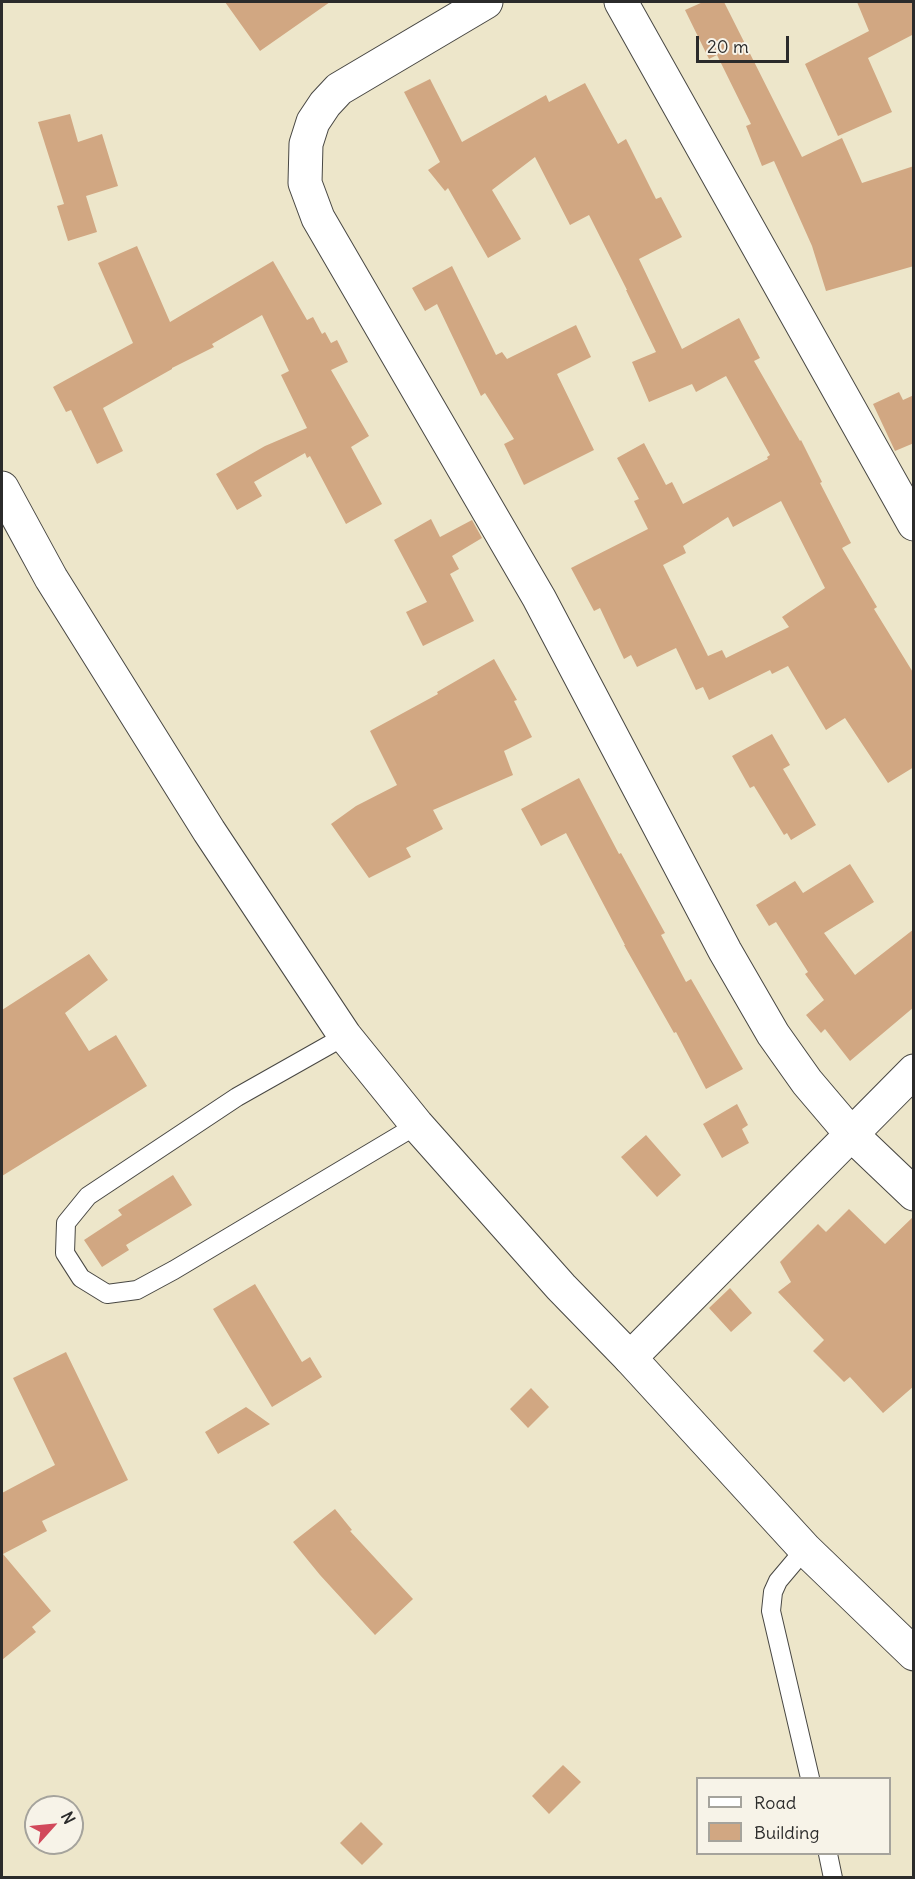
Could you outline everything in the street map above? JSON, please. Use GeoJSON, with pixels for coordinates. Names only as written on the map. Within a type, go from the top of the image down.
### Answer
{"type":"FeatureCollection","features":[{"type":"Feature","properties":{"kind":"street"},"geometry":{"type":"LineString","coordinates":[[486,2],[339,89],[313,122],[306,144],[304,183],[318,218],[539,598],[725,951],[773,1034],[807,1082],[852,1135],[914,1194]]}},
{"type":"Feature","properties":{"kind":"street"},"geometry":{"type":"LineString","coordinates":[[621,2],[914,524]]}},
{"type":"Feature","properties":{"kind":"street"},"geometry":{"type":"LineString","coordinates":[[2,488],[51,578],[209,831],[345,1036],[417,1125],[561,1287],[630,1358],[805,1549],[914,1654]]}},
{"type":"Feature","properties":{"kind":"street"},"geometry":{"type":"LineString","coordinates":[[630,1358],[914,1071]]}},
{"type":"Feature","properties":{"kind":"lane"},"geometry":{"type":"LineString","coordinates":[[345,1036],[237,1097],[87,1196],[66,1223],[65,1253],[81,1278],[107,1294],[137,1290],[417,1125]]}},
{"type":"Feature","properties":{"kind":"lane"},"geometry":{"type":"LineString","coordinates":[[805,1549],[778,1581],[773,1592],[771,1611],[810,1777]]}},
{"type":"Feature","properties":{"kind":"lane"},"geometry":{"type":"LineString","coordinates":[[828,1855],[833,1878]]}},
{"type":"Feature","properties":{"kind":"building"},"geometry":{"type":"Polygon","coordinates":[[[225,2],[330,2],[260,51],[225,2]]]}},
{"type":"Feature","properties":{"kind":"building"},"geometry":{"type":"Polygon","coordinates":[[[703,2],[724,2],[802,157],[842,138],[862,183],[914,166],[914,266],[826,291],[812,246],[774,161],[762,166],[746,126],[751,124],[717,55],[709,59],[685,10],[703,2]]]}},
{"type":"Feature","properties":{"kind":"building"},"geometry":{"type":"Polygon","coordinates":[[[857,2],[914,2],[914,34],[868,58],[892,112],[838,136],[805,64],[869,31],[857,2]]]}},
{"type":"Feature","properties":{"kind":"building"},"geometry":{"type":"Polygon","coordinates":[[[430,79],[462,142],[546,95],[549,102],[585,83],[618,144],[626,139],[656,199],[661,197],[682,237],[639,259],[682,349],[739,318],[760,358],[754,361],[801,440],[822,482],[820,483],[851,543],[842,548],[877,607],[874,609],[914,674],[914,767],[888,783],[845,718],[826,730],[788,666],[772,674],[770,670],[709,700],[703,687],[696,690],[676,648],[637,667],[631,655],[624,659],[600,608],[594,611],[571,568],[648,529],[634,501],[639,499],[617,458],[644,443],[666,485],[672,482],[683,504],[768,459],[770,455],[726,376],[696,392],[692,384],[649,402],[632,362],[656,352],[589,215],[570,225],[535,157],[492,190],[521,239],[488,258],[448,188],[445,191],[428,170],[440,162],[404,92],[430,79]],[[781,501],[733,527],[728,517],[683,546],[686,553],[663,565],[708,656],[722,650],[726,658],[789,627],[782,617],[825,588],[781,501]]]}},
{"type":"Feature","properties":{"kind":"building"},"geometry":{"type":"Polygon","coordinates":[[[70,114],[78,142],[102,134],[118,186],[86,196],[97,232],[68,241],[57,206],[64,204],[38,122],[70,114]]]}},
{"type":"Feature","properties":{"kind":"building"},"geometry":{"type":"Polygon","coordinates":[[[137,246],[170,322],[273,261],[307,320],[313,317],[322,334],[325,332],[331,343],[337,340],[348,362],[331,370],[369,436],[351,447],[382,504],[346,524],[310,456],[307,458],[305,453],[254,482],[262,496],[237,510],[216,474],[265,446],[307,428],[281,375],[289,371],[262,315],[212,344],[214,347],[172,368],[103,408],[123,451],[97,464],[71,410],[66,412],[53,387],[133,343],[98,263],[137,246]]]}},
{"type":"Feature","properties":{"kind":"building"},"geometry":{"type":"Polygon","coordinates":[[[452,266],[496,355],[502,352],[507,359],[576,325],[591,357],[557,374],[594,450],[524,485],[504,444],[514,439],[485,393],[481,396],[437,304],[425,311],[412,288],[452,266]]]}},
{"type":"Feature","properties":{"kind":"building"},"geometry":{"type":"Polygon","coordinates":[[[899,392],[903,400],[914,395],[914,443],[895,451],[873,404],[899,392]]]}},
{"type":"Feature","properties":{"kind":"building"},"geometry":{"type":"Polygon","coordinates":[[[431,519],[440,537],[472,520],[482,538],[452,556],[459,569],[450,574],[474,621],[423,646],[406,612],[427,602],[394,540],[431,519]]]}},
{"type":"Feature","properties":{"kind":"building"},"geometry":{"type":"Polygon","coordinates":[[[494,659],[517,700],[514,701],[532,737],[504,751],[513,775],[433,810],[443,829],[406,848],[411,857],[369,878],[331,824],[356,806],[397,785],[370,731],[438,694],[437,692],[494,659]]]}},
{"type":"Feature","properties":{"kind":"building"},"geometry":{"type":"Polygon","coordinates":[[[772,734],[790,765],[783,769],[816,825],[791,840],[787,833],[784,835],[754,786],[750,788],[732,756],[772,734]]]}},
{"type":"Feature","properties":{"kind":"building"},"geometry":{"type":"Polygon","coordinates":[[[579,778],[619,854],[621,853],[665,933],[661,935],[686,982],[691,979],[743,1069],[706,1089],[676,1032],[674,1033],[624,945],[566,833],[541,846],[521,809],[579,778]]]}},
{"type":"Feature","properties":{"kind":"building"},"geometry":{"type":"Polygon","coordinates":[[[850,864],[874,902],[824,933],[855,975],[914,929],[914,1007],[850,1061],[825,1029],[821,1033],[806,1015],[824,1000],[805,974],[808,972],[776,922],[769,926],[756,905],[795,881],[803,893],[850,864]]]}},
{"type":"Feature","properties":{"kind":"building"},"geometry":{"type":"Polygon","coordinates":[[[89,954],[108,980],[65,1013],[89,1051],[116,1035],[147,1086],[2,1176],[2,1010],[89,954]]]}},
{"type":"Feature","properties":{"kind":"building"},"geometry":{"type":"Polygon","coordinates":[[[737,1104],[748,1125],[742,1129],[749,1143],[722,1158],[703,1124],[737,1104]]]}},
{"type":"Feature","properties":{"kind":"building"},"geometry":{"type":"Polygon","coordinates":[[[646,1135],[681,1175],[657,1197],[621,1157],[646,1135]]]}},
{"type":"Feature","properties":{"kind":"building"},"geometry":{"type":"Polygon","coordinates":[[[173,1175],[192,1205],[126,1245],[129,1250],[102,1267],[84,1240],[122,1215],[118,1210],[173,1175]]]}},
{"type":"Feature","properties":{"kind":"building"},"geometry":{"type":"Polygon","coordinates":[[[849,1209],[885,1244],[914,1216],[914,1386],[883,1413],[850,1377],[844,1382],[813,1351],[824,1340],[778,1292],[791,1282],[780,1262],[818,1224],[826,1232],[849,1209]]]}},
{"type":"Feature","properties":{"kind":"building"},"geometry":{"type":"Polygon","coordinates":[[[255,1284],[302,1362],[310,1357],[322,1377],[272,1407],[213,1309],[255,1284]]]}},
{"type":"Feature","properties":{"kind":"building"},"geometry":{"type":"Polygon","coordinates":[[[730,1288],[752,1313],[731,1332],[709,1308],[730,1288]]]}},
{"type":"Feature","properties":{"kind":"building"},"geometry":{"type":"Polygon","coordinates":[[[66,1352],[128,1480],[42,1521],[47,1531],[3,1554],[51,1611],[32,1627],[36,1632],[2,1660],[2,1493],[55,1465],[13,1378],[66,1352]]]}},
{"type":"Feature","properties":{"kind":"building"},"geometry":{"type":"Polygon","coordinates":[[[531,1388],[549,1407],[528,1428],[510,1409],[531,1388]]]}},
{"type":"Feature","properties":{"kind":"building"},"geometry":{"type":"Polygon","coordinates":[[[246,1407],[270,1424],[218,1454],[205,1432],[246,1407]]]}},
{"type":"Feature","properties":{"kind":"building"},"geometry":{"type":"Polygon","coordinates":[[[335,1509],[352,1530],[350,1531],[413,1599],[375,1635],[293,1542],[335,1509]]]}},
{"type":"Feature","properties":{"kind":"building"},"geometry":{"type":"Polygon","coordinates":[[[563,1765],[581,1782],[549,1814],[532,1796],[563,1765]]]}},
{"type":"Feature","properties":{"kind":"building"},"geometry":{"type":"Polygon","coordinates":[[[361,1822],[383,1844],[362,1865],[340,1843],[361,1822]]]}}]}
